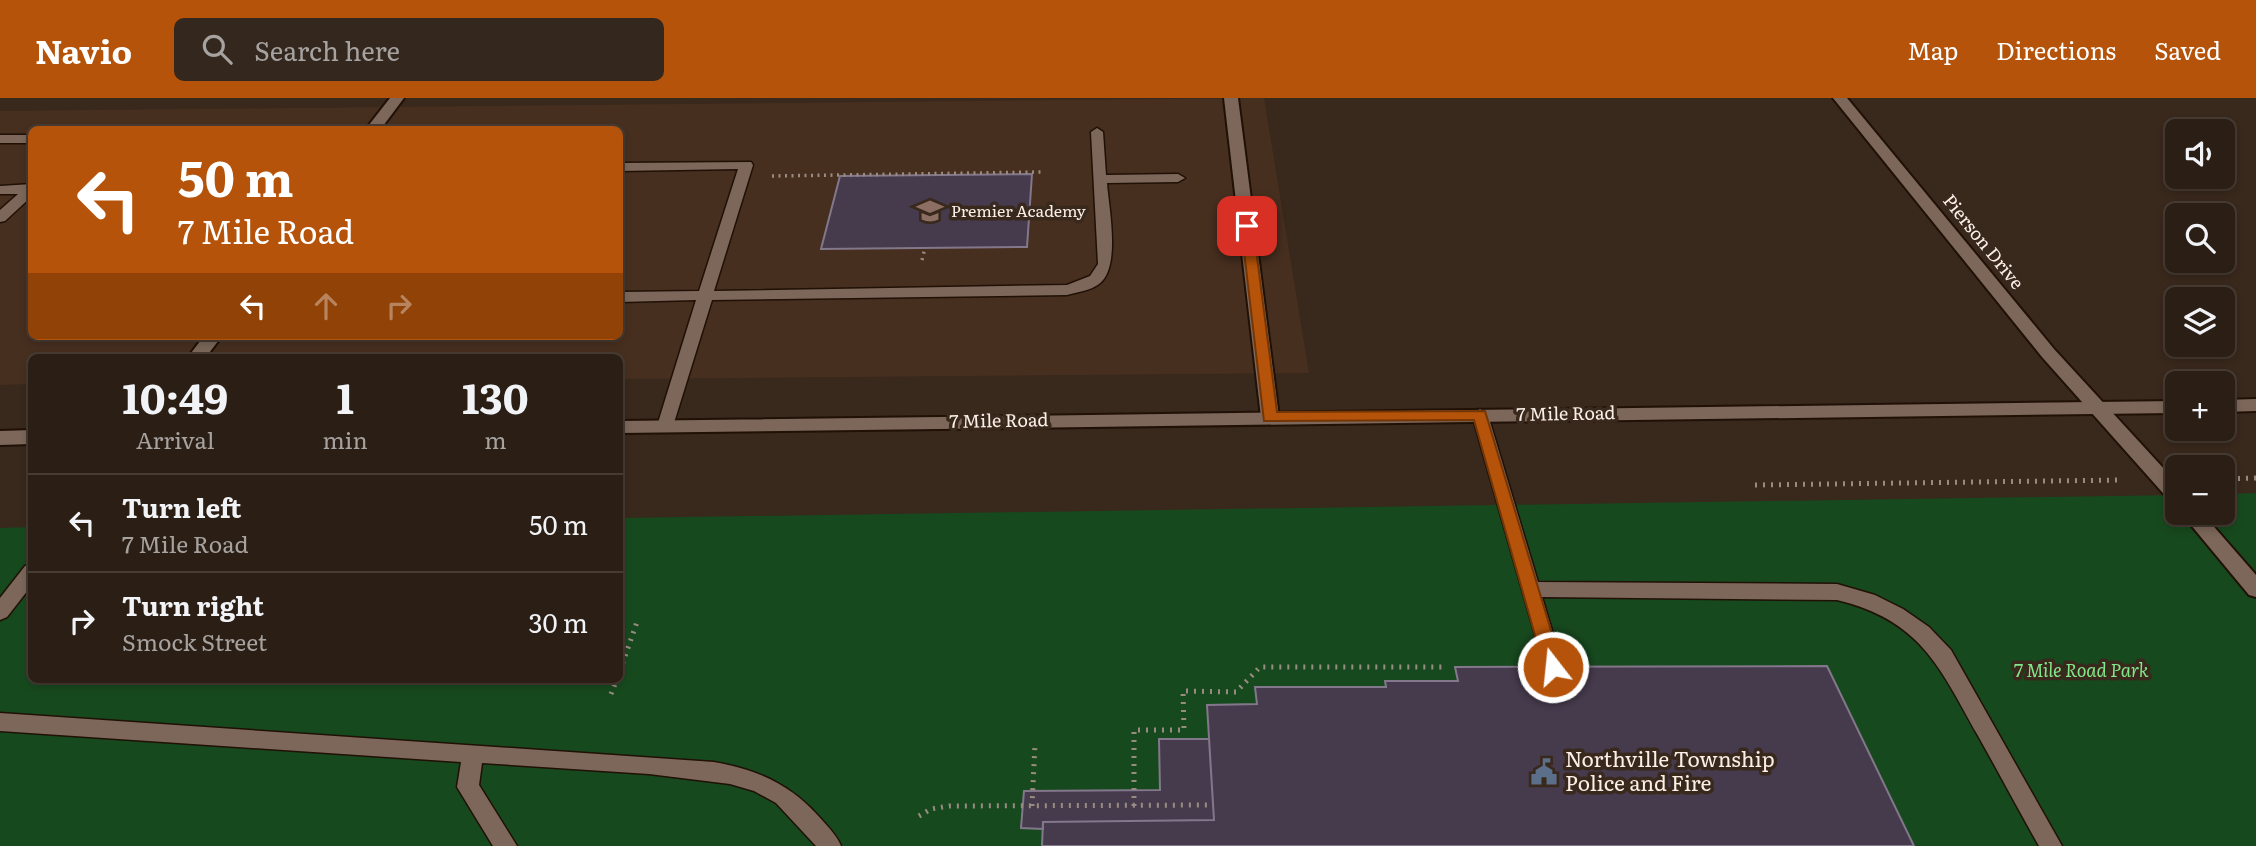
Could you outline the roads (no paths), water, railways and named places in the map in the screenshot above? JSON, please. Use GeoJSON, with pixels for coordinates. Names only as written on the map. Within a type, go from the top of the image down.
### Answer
{"type":"FeatureCollection","features":[{"type":"Feature","properties":{"kind":"street"},"geometry":{"type":"LineString","coordinates":[[375,126],[397,98]]}},
{"type":"Feature","properties":{"kind":"street"},"geometry":{"type":"LineString","coordinates":[[1231,98],[1270,417]]}},
{"type":"Feature","properties":{"kind":"street","name":"Pierson Drive"},"geometry":{"type":"LineString","coordinates":[[1840,98],[2048,353],[2165,483]]}},
{"type":"Feature","properties":{"kind":"street"},"geometry":{"type":"LineString","coordinates":[[199,354],[210,340]]}},
{"type":"Feature","properties":{"kind":"street"},"geometry":{"type":"LineString","coordinates":[[2235,406],[2256,405]]}},
{"type":"Feature","properties":{"kind":"street","name":"7 Mile Road"},"geometry":{"type":"LineString","coordinates":[[623,427],[2165,407]]}},
{"type":"Feature","properties":{"kind":"street"},"geometry":{"type":"LineString","coordinates":[[0,438],[28,437]]}},
{"type":"Feature","properties":{"kind":"street"},"geometry":{"type":"LineString","coordinates":[[2201,525],[2256,589]]}},
{"type":"Feature","properties":{"kind":"lane"},"geometry":{"type":"LineString","coordinates":[[623,297],[1067,290],[1083,287],[1097,281],[1105,264],[1097,132]]}},
{"type":"Feature","properties":{"kind":"lane"},"geometry":{"type":"LineString","coordinates":[[0,139],[28,139]]}},
{"type":"Feature","properties":{"kind":"lane"},"geometry":{"type":"LineString","coordinates":[[623,167],[746,165],[665,426]]}},
{"type":"Feature","properties":{"kind":"lane"},"geometry":{"type":"LineString","coordinates":[[1100,179],[1178,178]]}},
{"type":"Feature","properties":{"kind":"lane"},"geometry":{"type":"LineString","coordinates":[[0,190],[28,189]]}},
{"type":"Feature","properties":{"kind":"lane"},"geometry":{"type":"LineString","coordinates":[[0,218],[28,192]]}},
{"type":"Feature","properties":{"kind":"lane"},"geometry":{"type":"LineString","coordinates":[[1480,415],[1553,667]]}},
{"type":"Feature","properties":{"kind":"lane"},"geometry":{"type":"LineString","coordinates":[[0,612],[28,576]]}},
{"type":"Feature","properties":{"kind":"lane"},"geometry":{"type":"LineString","coordinates":[[1531,589],[1837,592],[1866,598],[1894,612],[1925,633],[1944,656],[2052,846]]}},
{"type":"Feature","properties":{"kind":"lane"},"geometry":{"type":"LineString","coordinates":[[0,722],[474,756],[649,765],[739,775],[778,792],[807,819],[830,846]]}},
{"type":"Feature","properties":{"kind":"lane"},"geometry":{"type":"LineString","coordinates":[[474,756],[469,770],[468,787],[506,846]]}},
{"type":"Feature","properties":{"kind":"place","name":"Premier Academy"},"geometry":{"type":"Point","coordinates":[930,211]}},
{"type":"Feature","properties":{"kind":"place","name":"Northville Township Police and Fire"},"geometry":{"type":"Point","coordinates":[1544,772]}},
{"type":"Feature","properties":{"kind":"park label","name":"7 Mile Road Park"},"geometry":{"type":"Point","coordinates":[2081,671]}}]}
